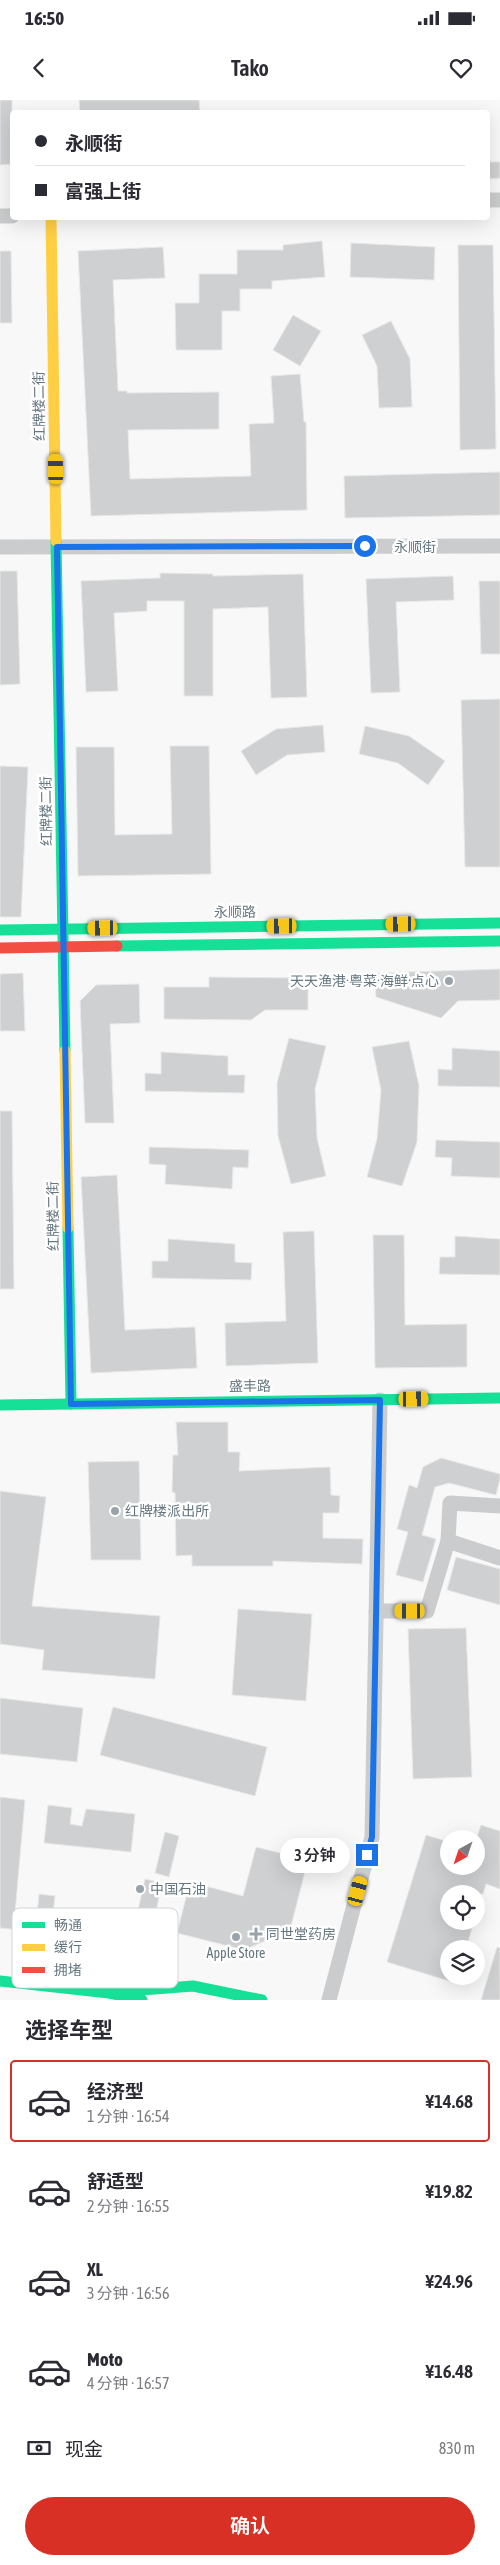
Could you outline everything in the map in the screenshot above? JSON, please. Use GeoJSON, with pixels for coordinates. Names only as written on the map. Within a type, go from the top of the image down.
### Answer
{"type":"FeatureCollection","features":[{"type":"Feature","properties":{"kind":"street","name":"红牌楼二街"},"geometry":{"type":"LineString","coordinates":[[51,220],[71,1404]]}},
{"type":"Feature","properties":{"kind":"street","name":"永顺街"},"geometry":{"type":"LineString","coordinates":[[0,547],[500,546]]}},
{"type":"Feature","properties":{"kind":"street","name":"永顺路"},"geometry":{"type":"LineString","coordinates":[[0,930],[500,923]]}},
{"type":"Feature","properties":{"kind":"street"},"geometry":{"type":"LineString","coordinates":[[0,948],[500,941]]}},
{"type":"Feature","properties":{"kind":"street","name":"盛丰路"},"geometry":{"type":"LineString","coordinates":[[0,1405],[500,1398]]}},
{"type":"Feature","properties":{"kind":"street"},"geometry":{"type":"LineString","coordinates":[[329,2000],[372,1837],[380,1400]]}},
{"type":"Feature","properties":{"kind":"street"},"geometry":{"type":"LineString","coordinates":[[376,1611],[427,1611],[448,1541],[450,1503],[500,1506]]}},
{"type":"Feature","properties":{"kind":"street"},"geometry":{"type":"LineString","coordinates":[[448,1541],[500,1558]]}},
{"type":"Feature","properties":{"kind":"street"},"geometry":{"type":"LineString","coordinates":[[178,1987],[192,1986],[262,2000]]}},
{"type":"Feature","properties":{"kind":"street"},"geometry":{"type":"LineString","coordinates":[[59,1988],[109,1993],[142,2000]]}},
{"type":"Feature","properties":{"kind":"street"},"geometry":{"type":"LineString","coordinates":[[109,1993],[168,1988]]}},
{"type":"Feature","properties":{"kind":"building"},"geometry":{"type":"Polygon","coordinates":[[[0,100],[12,100],[12,110],[10,110],[10,164],[0,165],[0,100]]]}},
{"type":"Feature","properties":{"kind":"building"},"geometry":{"type":"Polygon","coordinates":[[[79,100],[199,100],[200,110],[80,110],[79,100]]]}},
{"type":"Feature","properties":{"kind":"building"},"geometry":{"type":"Polygon","coordinates":[[[490,162],[500,162],[500,178],[490,179],[490,162]]]}},
{"type":"Feature","properties":{"kind":"building"},"geometry":{"type":"Polygon","coordinates":[[[322,241],[325,277],[272,281],[272,289],[240,289],[240,311],[222,311],[222,350],[176,350],[175,303],[199,303],[199,274],[237,274],[237,250],[283,250],[283,245],[322,241]]]}},
{"type":"Feature","properties":{"kind":"building"},"geometry":{"type":"Polygon","coordinates":[[[351,243],[435,247],[434,280],[350,277],[351,243]]]}},
{"type":"Feature","properties":{"kind":"building"},"geometry":{"type":"Polygon","coordinates":[[[458,245],[493,245],[496,449],[460,450],[458,245]]]}},
{"type":"Feature","properties":{"kind":"building"},"geometry":{"type":"Polygon","coordinates":[[[163,247],[165,278],[113,280],[118,391],[127,391],[127,393],[219,392],[219,429],[128,430],[130,479],[251,476],[249,424],[274,423],[271,376],[300,374],[304,422],[306,422],[307,510],[91,516],[78,251],[163,247]]]}},
{"type":"Feature","properties":{"kind":"building"},"geometry":{"type":"Polygon","coordinates":[[[0,251],[11,251],[12,323],[0,323],[0,251]]]}},
{"type":"Feature","properties":{"kind":"building"},"geometry":{"type":"Polygon","coordinates":[[[293,315],[321,331],[300,366],[273,350],[293,315]]]}},
{"type":"Feature","properties":{"kind":"building"},"geometry":{"type":"Polygon","coordinates":[[[391,321],[410,359],[412,407],[379,408],[377,366],[362,335],[391,321]]]}},
{"type":"Feature","properties":{"kind":"building"},"geometry":{"type":"Polygon","coordinates":[[[500,472],[500,515],[345,518],[344,476],[500,472]]]}},
{"type":"Feature","properties":{"kind":"building"},"geometry":{"type":"Polygon","coordinates":[[[0,571],[17,571],[20,684],[0,685],[0,571]]]}},
{"type":"Feature","properties":{"kind":"building"},"geometry":{"type":"Polygon","coordinates":[[[160,573],[213,574],[213,576],[303,574],[307,697],[271,698],[268,607],[213,609],[213,696],[184,696],[184,601],[147,601],[147,611],[114,613],[118,691],[86,692],[81,581],[160,578],[160,573]]]}},
{"type":"Feature","properties":{"kind":"building"},"geometry":{"type":"Polygon","coordinates":[[[453,576],[454,600],[396,602],[400,692],[371,693],[366,579],[453,576]]]}},
{"type":"Feature","properties":{"kind":"building"},"geometry":{"type":"Polygon","coordinates":[[[479,581],[500,581],[500,654],[481,654],[479,581]]]}},
{"type":"Feature","properties":{"kind":"building"},"geometry":{"type":"Polygon","coordinates":[[[500,699],[500,867],[465,867],[461,700],[500,699]]]}},
{"type":"Feature","properties":{"kind":"building"},"geometry":{"type":"Polygon","coordinates":[[[323,725],[325,752],[287,755],[256,775],[241,751],[276,729],[323,725]]]}},
{"type":"Feature","properties":{"kind":"building"},"geometry":{"type":"Polygon","coordinates":[[[365,726],[409,736],[445,761],[428,785],[398,763],[359,754],[365,726]]]}},
{"type":"Feature","properties":{"kind":"building"},"geometry":{"type":"Polygon","coordinates":[[[170,746],[209,746],[211,874],[78,876],[76,747],[114,747],[115,835],[172,834],[170,746]]]}},
{"type":"Feature","properties":{"kind":"building"},"geometry":{"type":"Polygon","coordinates":[[[0,766],[28,767],[21,917],[0,917],[0,766]]]}},
{"type":"Feature","properties":{"kind":"building"},"geometry":{"type":"Polygon","coordinates":[[[500,969],[500,1000],[458,1001],[441,1018],[376,997],[375,973],[500,969]]]}},
{"type":"Feature","properties":{"kind":"building"},"geometry":{"type":"Polygon","coordinates":[[[23,973],[25,1031],[0,1031],[0,974],[23,973]]]}},
{"type":"Feature","properties":{"kind":"building"},"geometry":{"type":"Polygon","coordinates":[[[209,977],[308,978],[308,1010],[265,1010],[251,1020],[164,1019],[164,987],[209,987],[209,977]]]}},
{"type":"Feature","properties":{"kind":"building"},"geometry":{"type":"Polygon","coordinates":[[[139,984],[140,1023],[110,1024],[114,1123],[85,1123],[80,1001],[96,985],[139,984]]]}},
{"type":"Feature","properties":{"kind":"building"},"geometry":{"type":"Polygon","coordinates":[[[289,1038],[326,1046],[315,1089],[317,1138],[326,1176],[291,1184],[278,1136],[277,1083],[289,1038]]]}},
{"type":"Feature","properties":{"kind":"building"},"geometry":{"type":"Polygon","coordinates":[[[409,1041],[419,1086],[417,1142],[402,1186],[367,1177],[377,1139],[381,1090],[372,1047],[409,1041]]]}},
{"type":"Feature","properties":{"kind":"building"},"geometry":{"type":"Polygon","coordinates":[[[452,1048],[500,1051],[500,1087],[438,1086],[438,1069],[452,1070],[452,1048]]]}},
{"type":"Feature","properties":{"kind":"building"},"geometry":{"type":"Polygon","coordinates":[[[161,1052],[228,1056],[228,1075],[245,1075],[244,1093],[145,1091],[145,1073],[161,1074],[161,1052]]]}},
{"type":"Feature","properties":{"kind":"building"},"geometry":{"type":"Polygon","coordinates":[[[0,1111],[12,1111],[14,1289],[0,1289],[0,1111]]]}},
{"type":"Feature","properties":{"kind":"building"},"geometry":{"type":"Polygon","coordinates":[[[436,1140],[500,1142],[500,1178],[451,1176],[452,1158],[435,1157],[436,1140]]]}},
{"type":"Feature","properties":{"kind":"building"},"geometry":{"type":"Polygon","coordinates":[[[149,1147],[249,1150],[248,1168],[233,1167],[232,1189],[165,1184],[166,1165],[149,1164],[149,1147]]]}},
{"type":"Feature","properties":{"kind":"building"},"geometry":{"type":"Polygon","coordinates":[[[117,1175],[125,1330],[195,1327],[197,1368],[91,1373],[81,1177],[117,1175]]]}},
{"type":"Feature","properties":{"kind":"building"},"geometry":{"type":"Polygon","coordinates":[[[314,1231],[318,1363],[226,1366],[225,1323],[286,1321],[283,1232],[314,1231]]]}},
{"type":"Feature","properties":{"kind":"building"},"geometry":{"type":"Polygon","coordinates":[[[373,1235],[404,1235],[405,1325],[467,1324],[467,1367],[375,1368],[373,1235]]]}},
{"type":"Feature","properties":{"kind":"building"},"geometry":{"type":"Polygon","coordinates":[[[455,1236],[500,1239],[500,1275],[439,1274],[440,1257],[455,1257],[455,1236]]]}},
{"type":"Feature","properties":{"kind":"building"},"geometry":{"type":"Polygon","coordinates":[[[168,1239],[235,1244],[235,1262],[252,1263],[251,1280],[152,1278],[152,1261],[168,1261],[168,1239]]]}},
{"type":"Feature","properties":{"kind":"building"},"geometry":{"type":"Polygon","coordinates":[[[176,1422],[228,1422],[228,1452],[240,1452],[239,1471],[330,1467],[331,1495],[340,1496],[339,1513],[323,1513],[323,1538],[363,1539],[362,1564],[273,1561],[273,1566],[192,1566],[192,1555],[176,1556],[175,1493],[172,1492],[173,1455],[178,1455],[176,1422]]]}},
{"type":"Feature","properties":{"kind":"building"},"geometry":{"type":"Polygon","coordinates":[[[441,1458],[500,1474],[496,1495],[449,1483],[435,1487],[422,1535],[436,1539],[423,1582],[396,1575],[408,1532],[397,1529],[409,1485],[417,1488],[423,1467],[441,1458]]]}},
{"type":"Feature","properties":{"kind":"building","name":"红牌楼派出所"},"geometry":{"type":"Polygon","coordinates":[[[139,1461],[141,1560],[91,1560],[88,1462],[139,1461]]]}},
{"type":"Feature","properties":{"kind":"building"},"geometry":{"type":"Polygon","coordinates":[[[0,1491],[46,1497],[32,1606],[160,1616],[155,1679],[42,1670],[44,1650],[0,1644],[0,1491]]]}},
{"type":"Feature","properties":{"kind":"building"},"geometry":{"type":"Polygon","coordinates":[[[456,1557],[500,1569],[500,1605],[447,1590],[456,1557]]]}},
{"type":"Feature","properties":{"kind":"building"},"geometry":{"type":"Polygon","coordinates":[[[238,1609],[312,1614],[306,1701],[232,1695],[238,1609]]]}},
{"type":"Feature","properties":{"kind":"building"},"geometry":{"type":"Polygon","coordinates":[[[466,1628],[472,1777],[413,1779],[408,1629],[466,1628]]]}},
{"type":"Feature","properties":{"kind":"building"},"geometry":{"type":"Polygon","coordinates":[[[0,1698],[83,1708],[77,1762],[0,1754],[0,1698]]]}},
{"type":"Feature","properties":{"kind":"building"},"geometry":{"type":"Polygon","coordinates":[[[113,1707],[267,1747],[255,1796],[100,1755],[113,1707]]]}},
{"type":"Feature","properties":{"kind":"building"},"geometry":{"type":"Polygon","coordinates":[[[0,1797],[25,1800],[15,1908],[12,1908],[12,1929],[0,1928],[0,1797]]]}},
{"type":"Feature","properties":{"kind":"building"},"geometry":{"type":"Polygon","coordinates":[[[48,1805],[72,1808],[70,1824],[82,1826],[86,1809],[135,1814],[131,1852],[44,1843],[48,1805]]]}},
{"type":"Feature","properties":{"kind":"building"},"geometry":{"type":"Polygon","coordinates":[[[481,1825],[500,1831],[500,1889],[486,1884],[485,1887],[485,1885],[440,1885],[440,1930],[471,1930],[469,1940],[440,1940],[440,1978],[387,1962],[426,1835],[440,1839],[440,1875],[485,1875],[485,1830],[479,1830],[481,1825]]]}},
{"type":"Feature","properties":{"kind":"building"},"geometry":{"type":"Polygon","coordinates":[[[165,1832],[179,1836],[169,1877],[155,1873],[165,1832]]]}},
{"type":"Feature","properties":{"kind":"building"},"geometry":{"type":"Polygon","coordinates":[[[256,1847],[308,1860],[290,1930],[244,1950],[178,1933],[190,1882],[243,1896],[256,1847]]]}},
{"type":"Feature","properties":{"kind":"building"},"geometry":{"type":"Polygon","coordinates":[[[145,1879],[162,1883],[157,1908],[138,1908],[145,1879]]]}},
{"type":"Feature","properties":{"kind":"building"},"geometry":{"type":"Polygon","coordinates":[[[39,1894],[55,1896],[54,1908],[38,1908],[39,1894]]]}},
{"type":"Feature","properties":{"kind":"building"},"geometry":{"type":"Polygon","coordinates":[[[497,1947],[500,1948],[500,2000],[481,2000],[497,1947]]]}},
{"type":"Feature","properties":{"kind":"traffic: fast"},"geometry":{"type":"LineString","coordinates":[[56,541],[65,1051]]}},
{"type":"Feature","properties":{"kind":"traffic: fast"},"geometry":{"type":"LineString","coordinates":[[0,930],[500,923]]}},
{"type":"Feature","properties":{"kind":"traffic: fast"},"geometry":{"type":"LineString","coordinates":[[117,946],[500,941]]}},
{"type":"Feature","properties":{"kind":"traffic: fast"},"geometry":{"type":"LineString","coordinates":[[68,1228],[71,1404]]}},
{"type":"Feature","properties":{"kind":"traffic: fast"},"geometry":{"type":"LineString","coordinates":[[0,1405],[500,1398]]}},
{"type":"Feature","properties":{"kind":"traffic: fast"},"geometry":{"type":"LineString","coordinates":[[0,1981],[12,1982]]}},
{"type":"Feature","properties":{"kind":"traffic: fast"},"geometry":{"type":"LineString","coordinates":[[178,1987],[193,1986],[262,2000]]}},
{"type":"Feature","properties":{"kind":"traffic: fast"},"geometry":{"type":"LineString","coordinates":[[64,1988],[109,1993],[142,2000]]}},
{"type":"Feature","properties":{"kind":"traffic: fast"},"geometry":{"type":"LineString","coordinates":[[116,1992],[167,1988]]}},
{"type":"Feature","properties":{"kind":"traffic: slow"},"geometry":{"type":"LineString","coordinates":[[51,220],[56,541]]}},
{"type":"Feature","properties":{"kind":"traffic: slow"},"geometry":{"type":"LineString","coordinates":[[65,1051],[68,1228]]}},
{"type":"Feature","properties":{"kind":"traffic: jam"},"geometry":{"type":"LineString","coordinates":[[0,948],[117,946]]}},
{"type":"Feature","properties":{"kind":"place","name":"天天渔港·粤菜·海鲜·点心"},"geometry":{"type":"Point","coordinates":[449,981]}},
{"type":"Feature","properties":{"kind":"place","name":"红牌楼派出所"},"geometry":{"type":"Point","coordinates":[115,1511]}},
{"type":"Feature","properties":{"kind":"place","name":"中国石油"},"geometry":{"type":"Point","coordinates":[140,1889]}},
{"type":"Feature","properties":{"kind":"place","name":"同世堂药房"},"geometry":{"type":"Point","coordinates":[256,1934]}},
{"type":"Feature","properties":{"kind":"place","name":"Apple Store"},"geometry":{"type":"Point","coordinates":[236,1937]}},
{"type":"Feature","properties":{"kind":"route"},"geometry":{"type":"LineString","coordinates":[[365,546],[57,547],[71,1404],[380,1400],[372,1837],[367,1855]]}}]}
